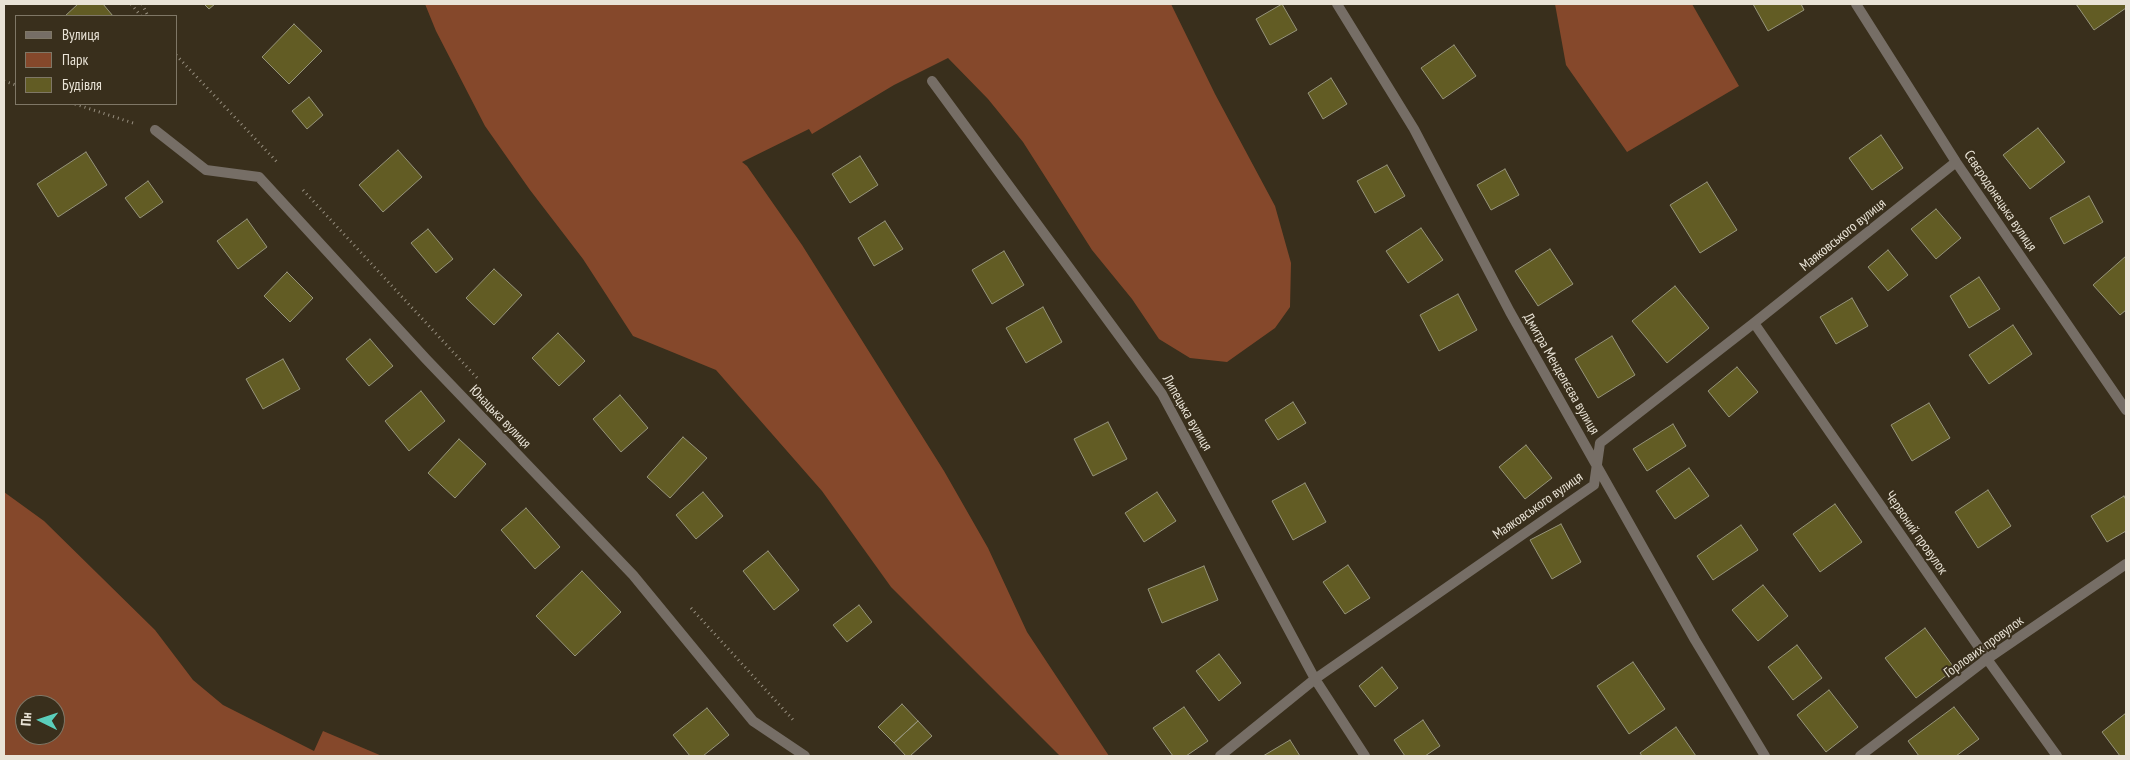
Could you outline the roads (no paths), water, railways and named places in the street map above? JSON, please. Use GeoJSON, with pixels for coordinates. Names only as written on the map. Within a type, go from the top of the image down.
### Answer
{"type":"FeatureCollection","features":[{"type":"Feature","properties":{"kind":"street","name":"Дмитра Менделєєва вулиця"},"geometry":{"type":"LineString","coordinates":[[1337,4],[1414,129],[1510,312],[1695,640],[1765,756]]}},
{"type":"Feature","properties":{"kind":"street","name":"Сєвєродонецька вулиця"},"geometry":{"type":"LineString","coordinates":[[1856,4],[1956,162],[2126,410]]}},
{"type":"Feature","properties":{"kind":"street","name":"Липецька вулиця"},"geometry":{"type":"LineString","coordinates":[[932,81],[1162,394],[1315,679],[1365,756]]}},
{"type":"Feature","properties":{"kind":"street","name":"Юнацька вулиця"},"geometry":{"type":"LineString","coordinates":[[156,130],[206,170],[259,177],[426,359],[633,575],[753,720],[805,756]]}},
{"type":"Feature","properties":{"kind":"street","name":"Маяковського вулиця"},"geometry":{"type":"LineString","coordinates":[[1220,756],[1315,679],[1594,484],[1600,443],[1754,324],[1956,162]]}},
{"type":"Feature","properties":{"kind":"street","name":"Червоний провулок"},"geometry":{"type":"LineString","coordinates":[[1754,324],[1987,659],[2057,756]]}},
{"type":"Feature","properties":{"kind":"street","name":"Горлових провулок"},"geometry":{"type":"LineString","coordinates":[[1860,756],[1987,659],[2126,564]]}}]}
